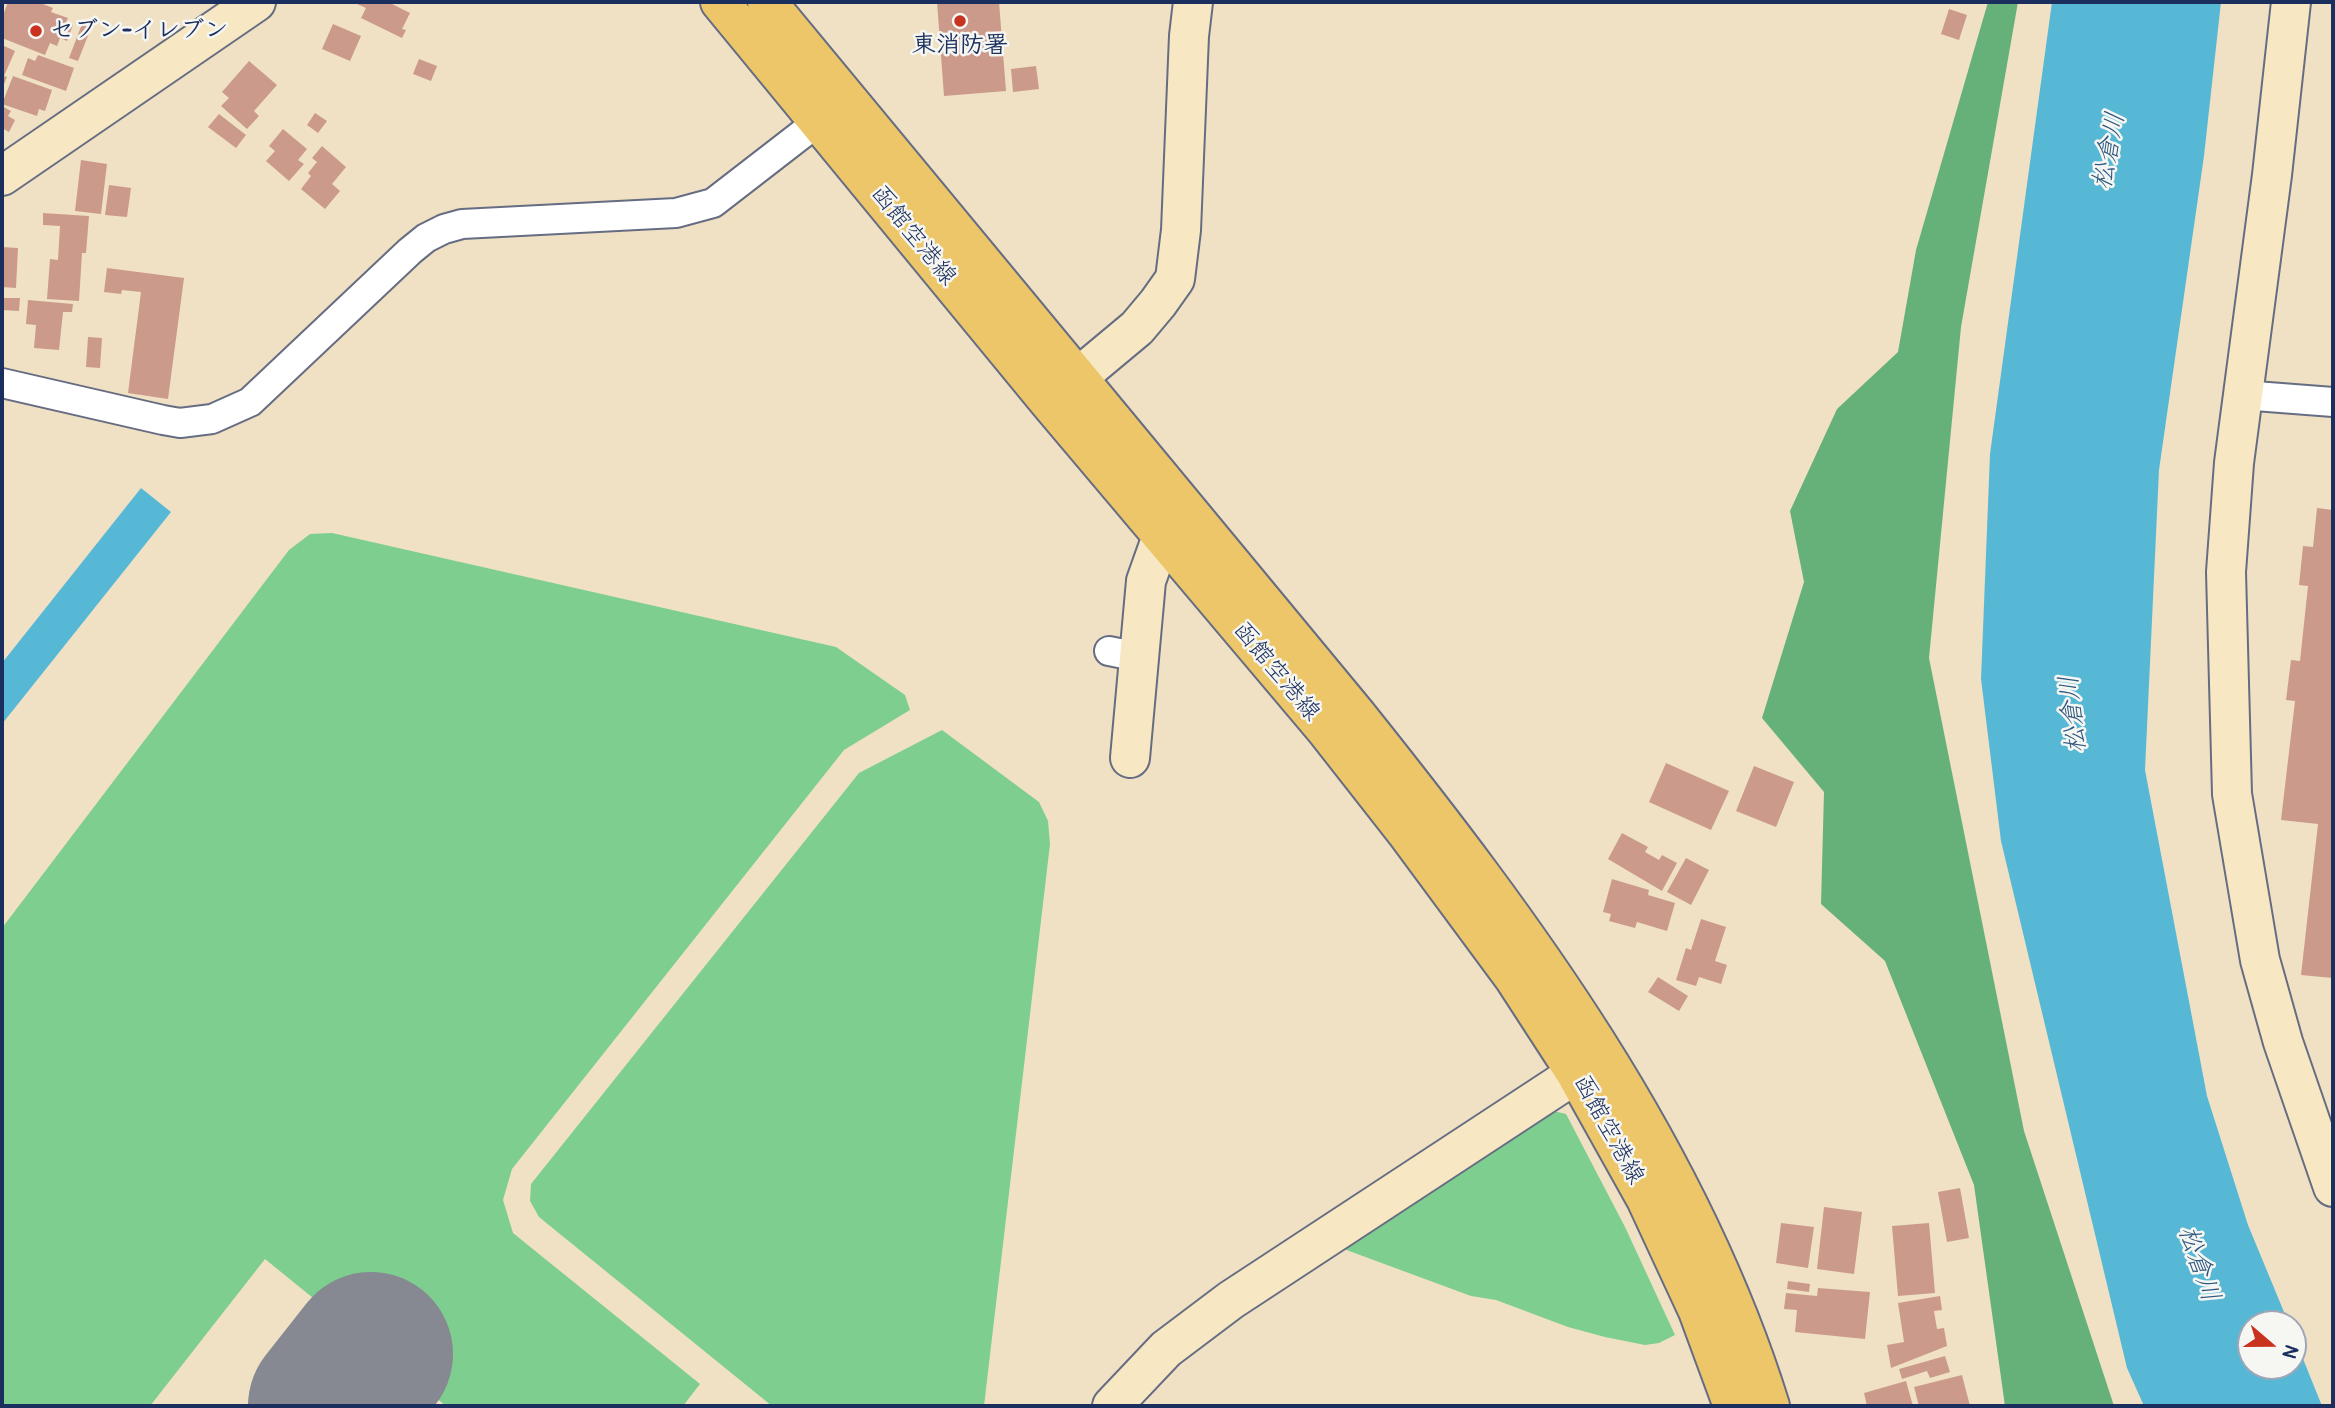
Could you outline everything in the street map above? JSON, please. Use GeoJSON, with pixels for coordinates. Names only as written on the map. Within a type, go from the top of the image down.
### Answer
{"type":"FeatureCollection","features":[{"type":"Feature","properties":{"kind":"main road","name":"函館空港線"},"geometry":{"type":"LineString","coordinates":[[720,2],[818,121],[1063,390],[1174,523],[1326,730],[1406,832],[1514,978],[1655,1140],[1714,1258],[1755,1360],[1770,1406]]}},
{"type":"Feature","properties":{"kind":"main road","name":"函館空港線"},"geometry":{"type":"LineString","coordinates":[[767,2],[1063,390]]}},
{"type":"Feature","properties":{"kind":"main road","name":"函館空港線"},"geometry":{"type":"LineString","coordinates":[[1590,1063],[1646,1199],[1698,1311],[1733,1406]]}},
{"type":"Feature","properties":{"kind":"street"},"geometry":{"type":"LineString","coordinates":[[2,176],[256,2]]}},
{"type":"Feature","properties":{"kind":"street"},"geometry":{"type":"LineString","coordinates":[[1063,390],[1137,328],[1175,279],[1181,229],[1189,36],[1194,2]]}},
{"type":"Feature","properties":{"kind":"street"},"geometry":{"type":"LineString","coordinates":[[2291,2],[2273,175],[2242,395],[2226,572],[2232,794],[2260,960],[2283,1042],[2333,1187]]}},
{"type":"Feature","properties":{"kind":"street"},"geometry":{"type":"LineString","coordinates":[[2,383],[180,423],[212,419],[250,402],[410,251],[426,238],[444,229],[479,221],[676,213],[695,209],[713,203],[818,121]]}},
{"type":"Feature","properties":{"kind":"street"},"geometry":{"type":"LineString","coordinates":[[2242,395],[2333,402]]}},
{"type":"Feature","properties":{"kind":"street"},"geometry":{"type":"LineString","coordinates":[[1130,758],[1124,654],[1146,580],[1174,523]]}},
{"type":"Feature","properties":{"kind":"street"},"geometry":{"type":"LineString","coordinates":[[1112,1406],[1166,1349],[1231,1300],[1590,1063]]}},
{"type":"Feature","properties":{"kind":"green space"},"geometry":{"type":"Polygon","coordinates":[[[1988,2],[2018,2],[1961,327],[1929,658],[2024,1131],[2114,1406],[2005,1406],[1974,1185],[1885,961],[1821,904],[1824,792],[1762,718],[1804,582],[1790,511],[1837,409],[1898,352],[1916,250],[1988,2]]]}},
{"type":"Feature","properties":{"kind":"green space"},"geometry":{"type":"Polygon","coordinates":[[[332,533],[836,647],[905,695],[910,710],[844,750],[512,1169],[503,1200],[513,1233],[700,1384],[683,1406],[446,1406],[265,1259],[150,1406],[2,1406],[2,928],[289,550],[310,534],[332,533]]]}},
{"type":"Feature","properties":{"kind":"green space"},"geometry":{"type":"Polygon","coordinates":[[[942,730],[1039,802],[1048,821],[1050,844],[984,1406],[772,1406],[539,1217],[530,1201],[531,1184],[859,773],[942,730]]]}},
{"type":"Feature","properties":{"kind":"green space"},"geometry":{"type":"Polygon","coordinates":[[[1549,1110],[1566,1114],[1625,1227],[1675,1335],[1659,1343],[1645,1345],[1605,1337],[1568,1327],[1496,1300],[1471,1296],[1341,1248],[1549,1110]]]}},
{"type":"Feature","properties":{"kind":"water","name":"松倉川"},"geometry":{"type":"Polygon","coordinates":[[[2052,2],[2221,2],[2204,156],[2159,470],[2145,770],[2207,1096],[2248,1225],[2283,1310],[2237,1310],[2237,1380],[2307,1380],[2307,1369],[2322,1406],[2144,1406],[2127,1368],[2001,841],[1981,679],[1990,454],[2052,2]]]}},
{"type":"Feature","properties":{"kind":"water"},"geometry":{"type":"Polygon","coordinates":[[[141,488],[171,512],[2,724],[2,663],[141,488]]]}},
{"type":"Feature","properties":{"kind":"building","name":"セブン-イレブン"},"geometry":{"type":"Polygon","coordinates":[[[8,2],[38,2],[53,8],[51,12],[68,18],[66,22],[73,25],[67,41],[60,38],[57,46],[50,43],[45,55],[2,38],[2,18],[8,2]]]}},
{"type":"Feature","properties":{"kind":"building"},"geometry":{"type":"Polygon","coordinates":[[[388,2],[410,13],[402,29],[406,30],[402,38],[361,18],[366,8],[357,4],[388,2]]]}},
{"type":"Feature","properties":{"kind":"building"},"geometry":{"type":"Polygon","coordinates":[[[937,2],[999,2],[1006,91],[944,96],[937,2]]]}},
{"type":"Feature","properties":{"kind":"building"},"geometry":{"type":"Polygon","coordinates":[[[1949,9],[1967,15],[1959,40],[1941,34],[1949,9]]]}},
{"type":"Feature","properties":{"kind":"building"},"geometry":{"type":"Polygon","coordinates":[[[82,24],[91,28],[78,61],[69,58],[82,24]]]}},
{"type":"Feature","properties":{"kind":"building"},"geometry":{"type":"Polygon","coordinates":[[[333,24],[361,36],[350,61],[322,49],[333,24]]]}},
{"type":"Feature","properties":{"kind":"building"},"geometry":{"type":"Polygon","coordinates":[[[2,45],[15,51],[4,76],[7,77],[2,89],[2,45]]]}},
{"type":"Feature","properties":{"kind":"building"},"geometry":{"type":"Polygon","coordinates":[[[38,55],[74,68],[66,91],[22,75],[28,58],[35,61],[38,55]]]}},
{"type":"Feature","properties":{"kind":"building"},"geometry":{"type":"Polygon","coordinates":[[[419,59],[437,66],[431,81],[413,74],[419,59]]]}},
{"type":"Feature","properties":{"kind":"building"},"geometry":{"type":"Polygon","coordinates":[[[249,61],[277,85],[254,111],[259,116],[247,129],[221,106],[229,98],[222,92],[249,61]]]}},
{"type":"Feature","properties":{"kind":"building"},"geometry":{"type":"Polygon","coordinates":[[[1036,66],[1039,89],[1013,92],[1011,69],[1036,66]]]}},
{"type":"Feature","properties":{"kind":"building"},"geometry":{"type":"Polygon","coordinates":[[[13,76],[52,90],[45,111],[39,109],[37,116],[2,104],[13,76]]]}},
{"type":"Feature","properties":{"kind":"building"},"geometry":{"type":"Polygon","coordinates":[[[2,106],[11,111],[8,116],[15,120],[9,132],[2,128],[2,106]]]}},
{"type":"Feature","properties":{"kind":"building"},"geometry":{"type":"Polygon","coordinates":[[[315,113],[327,121],[318,133],[307,125],[315,113]]]}},
{"type":"Feature","properties":{"kind":"building"},"geometry":{"type":"Polygon","coordinates":[[[219,114],[246,135],[236,148],[208,127],[219,114]]]}},
{"type":"Feature","properties":{"kind":"building"},"geometry":{"type":"Polygon","coordinates":[[[283,129],[307,149],[298,160],[304,164],[289,181],[266,161],[275,151],[269,146],[283,129]]]}},
{"type":"Feature","properties":{"kind":"building"},"geometry":{"type":"Polygon","coordinates":[[[322,146],[346,167],[332,184],[340,191],[325,209],[301,189],[311,176],[308,173],[317,162],[312,158],[322,146]]]}},
{"type":"Feature","properties":{"kind":"building"},"geometry":{"type":"Polygon","coordinates":[[[81,160],[107,164],[101,214],[75,211],[81,160]]]}},
{"type":"Feature","properties":{"kind":"building"},"geometry":{"type":"Polygon","coordinates":[[[109,185],[131,188],[127,217],[105,215],[109,185]]]}},
{"type":"Feature","properties":{"kind":"building"},"geometry":{"type":"Polygon","coordinates":[[[43,213],[89,216],[86,253],[82,253],[79,301],[47,299],[50,259],[58,260],[60,226],[43,225],[43,213]]]}},
{"type":"Feature","properties":{"kind":"building"},"geometry":{"type":"Polygon","coordinates":[[[2,247],[18,248],[16,288],[2,287],[2,247]]]}},
{"type":"Feature","properties":{"kind":"building"},"geometry":{"type":"Polygon","coordinates":[[[107,268],[184,278],[168,399],[128,393],[141,292],[104,292],[107,268]]]}},
{"type":"Feature","properties":{"kind":"building"},"geometry":{"type":"Polygon","coordinates":[[[2,298],[20,298],[19,311],[2,310],[2,298]]]}},
{"type":"Feature","properties":{"kind":"building"},"geometry":{"type":"Polygon","coordinates":[[[28,300],[73,304],[72,312],[63,312],[59,350],[34,348],[36,325],[26,324],[28,300]]]}},
{"type":"Feature","properties":{"kind":"building"},"geometry":{"type":"Polygon","coordinates":[[[88,337],[102,338],[100,368],[86,367],[88,337]]]}},
{"type":"Feature","properties":{"kind":"building"},"geometry":{"type":"Polygon","coordinates":[[[2317,508],[2333,510],[2333,978],[2301,975],[2318,824],[2281,820],[2295,701],[2286,700],[2291,660],[2300,661],[2308,586],[2299,585],[2303,546],[2313,547],[2317,508]]]}},
{"type":"Feature","properties":{"kind":"building"},"geometry":{"type":"Polygon","coordinates":[[[1666,763],[1729,791],[1711,830],[1649,802],[1666,763]]]}},
{"type":"Feature","properties":{"kind":"building"},"geometry":{"type":"Polygon","coordinates":[[[1754,766],[1794,782],[1776,827],[1736,811],[1754,766]]]}},
{"type":"Feature","properties":{"kind":"building"},"geometry":{"type":"Polygon","coordinates":[[[1622,833],[1648,847],[1645,852],[1659,860],[1662,855],[1677,863],[1662,891],[1608,859],[1622,833]]]}},
{"type":"Feature","properties":{"kind":"building"},"geometry":{"type":"Polygon","coordinates":[[[1686,858],[1709,870],[1691,905],[1667,892],[1686,858]]]}},
{"type":"Feature","properties":{"kind":"building"},"geometry":{"type":"Polygon","coordinates":[[[1612,879],[1649,890],[1648,895],[1675,903],[1667,931],[1637,922],[1635,928],[1609,921],[1611,914],[1603,912],[1612,879]]]}},
{"type":"Feature","properties":{"kind":"building"},"geometry":{"type":"Polygon","coordinates":[[[1701,919],[1726,927],[1715,961],[1727,965],[1721,984],[1699,977],[1696,986],[1676,980],[1686,948],[1691,950],[1701,919]]]}},
{"type":"Feature","properties":{"kind":"building"},"geometry":{"type":"Polygon","coordinates":[[[1658,977],[1688,996],[1679,1011],[1648,992],[1658,977]]]}},
{"type":"Feature","properties":{"kind":"building"},"geometry":{"type":"Polygon","coordinates":[[[1960,1188],[1969,1238],[1947,1242],[1938,1192],[1960,1188]]]}},
{"type":"Feature","properties":{"kind":"building"},"geometry":{"type":"Polygon","coordinates":[[[1824,1207],[1862,1212],[1854,1274],[1817,1269],[1824,1207]]]}},
{"type":"Feature","properties":{"kind":"building"},"geometry":{"type":"Polygon","coordinates":[[[1781,1223],[1814,1227],[1808,1268],[1776,1263],[1781,1223]]]}},
{"type":"Feature","properties":{"kind":"building"},"geometry":{"type":"Polygon","coordinates":[[[1929,1223],[1935,1293],[1898,1296],[1892,1226],[1929,1223]]]}},
{"type":"Feature","properties":{"kind":"building"},"geometry":{"type":"Polygon","coordinates":[[[1788,1281],[1810,1284],[1809,1292],[1787,1289],[1788,1281]]]}},
{"type":"Feature","properties":{"kind":"building"},"geometry":{"type":"Polygon","coordinates":[[[1818,1288],[1870,1292],[1865,1339],[1795,1332],[1797,1310],[1784,1309],[1786,1293],[1817,1296],[1818,1288]]]}},
{"type":"Feature","properties":{"kind":"building"},"geometry":{"type":"Polygon","coordinates":[[[1940,1296],[1942,1310],[1934,1311],[1937,1329],[1944,1328],[1947,1346],[1891,1368],[1887,1345],[1904,1342],[1898,1303],[1940,1296]]]}},
{"type":"Feature","properties":{"kind":"building"},"geometry":{"type":"Polygon","coordinates":[[[1945,1356],[1950,1372],[1930,1378],[1927,1371],[1902,1379],[1899,1369],[1945,1356]]]}},
{"type":"Feature","properties":{"kind":"building"},"geometry":{"type":"Polygon","coordinates":[[[1962,1375],[1970,1406],[1919,1406],[1914,1387],[1962,1375]]]}},
{"type":"Feature","properties":{"kind":"building"},"geometry":{"type":"Polygon","coordinates":[[[1906,1381],[1913,1406],[1867,1406],[1864,1393],[1906,1381]]]}},
{"type":"Feature","properties":{"kind":"runway"},"geometry":{"type":"LineString","coordinates":[[330,1406],[371,1354]]}},
{"type":"Feature","properties":{"kind":"place","name":"東消防署"},"geometry":{"type":"Point","coordinates":[960,21]}},
{"type":"Feature","properties":{"kind":"place","name":"セブン-イレブン"},"geometry":{"type":"Point","coordinates":[36,31]}}]}
